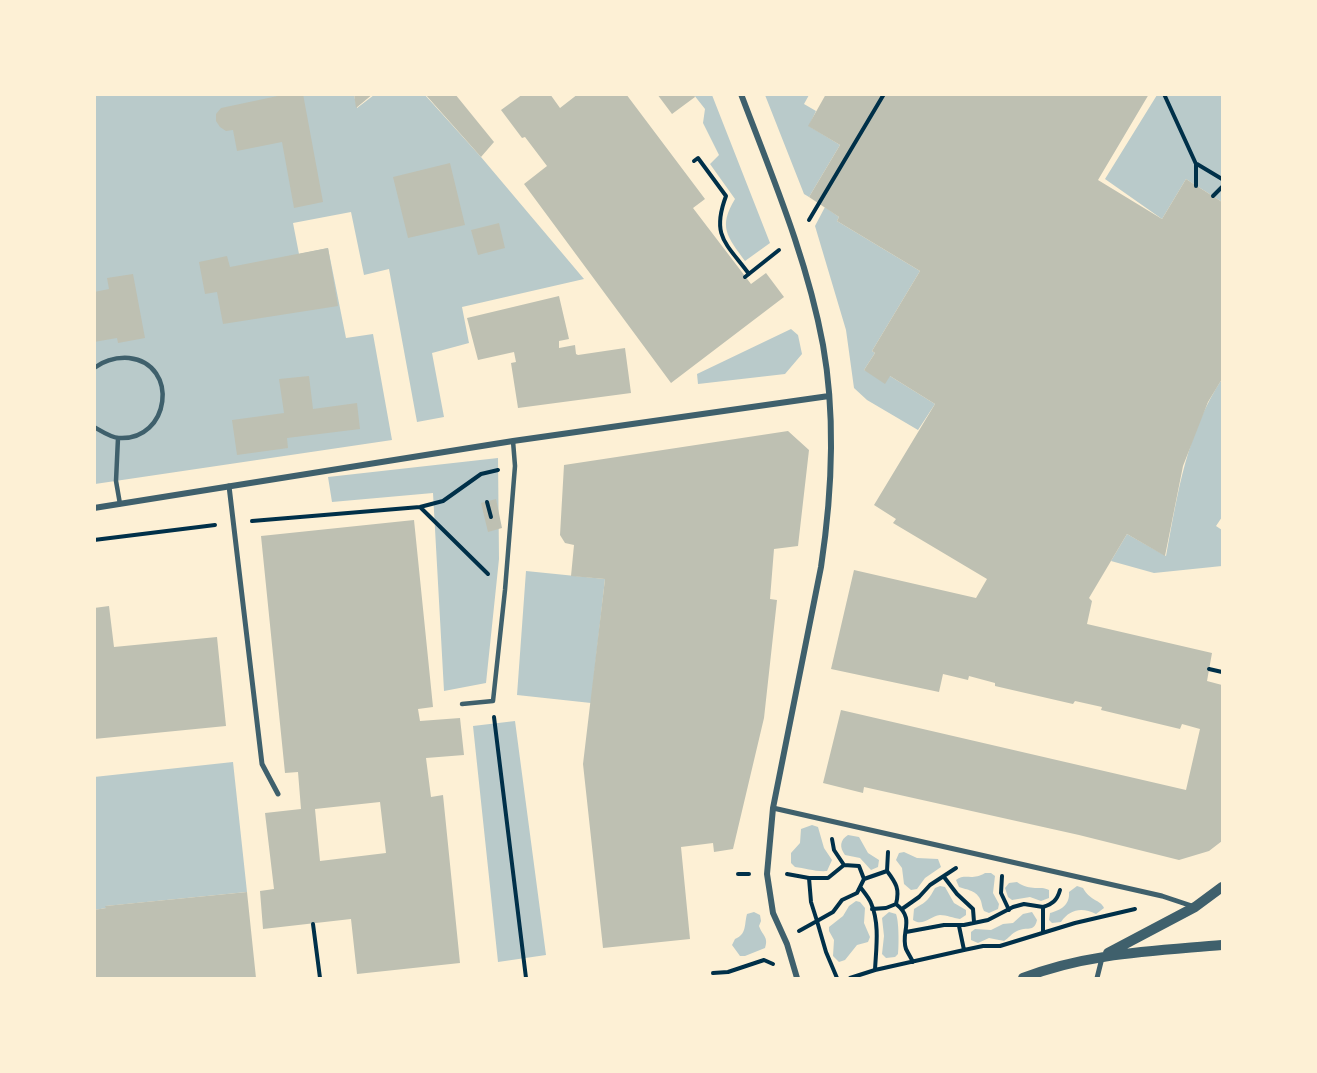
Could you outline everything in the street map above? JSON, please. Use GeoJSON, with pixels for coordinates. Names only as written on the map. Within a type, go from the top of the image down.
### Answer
{"type":"FeatureCollection","features":[{"type":"Feature","properties":{"kind":"street"},"geometry":{"type":"LineString","coordinates":[[741,94],[794,238],[816,313],[823,346],[829,396],[831,474],[826,533],[773,808],[767,874],[773,913],[787,944],[797,978]]}},
{"type":"Feature","properties":{"kind":"street"},"geometry":{"type":"LineString","coordinates":[[94,508],[513,441],[829,396]]}},
{"type":"Feature","properties":{"kind":"street"},"geometry":{"type":"LineString","coordinates":[[229,486],[262,764],[278,794]]}},
{"type":"Feature","properties":{"kind":"street"},"geometry":{"type":"LineString","coordinates":[[773,808],[1162,896],[1195,908]]}},
{"type":"Feature","properties":{"kind":"street"},"geometry":{"type":"LineString","coordinates":[[1097,978],[1102,956],[1195,908],[1222,887]]}},
{"type":"Feature","properties":{"kind":"street"},"geometry":{"type":"LineString","coordinates":[[1023,978],[1102,956],[1222,945]]}},
{"type":"Feature","properties":{"kind":"lane"},"geometry":{"type":"LineString","coordinates":[[94,368],[116,357],[140,360],[158,376],[164,400],[157,421],[137,436],[118,438],[94,426]]}},
{"type":"Feature","properties":{"kind":"lane"},"geometry":{"type":"LineString","coordinates":[[118,438],[116,481],[120,504]]}},
{"type":"Feature","properties":{"kind":"lane"},"geometry":{"type":"LineString","coordinates":[[462,704],[492,701],[505,590],[515,466],[513,441]]}},
{"type":"Feature","properties":{"kind":"path"},"geometry":{"type":"LineString","coordinates":[[809,220],[884,94]]}},
{"type":"Feature","properties":{"kind":"path"},"geometry":{"type":"LineString","coordinates":[[1164,94],[1196,164],[1196,186]]}},
{"type":"Feature","properties":{"kind":"path"},"geometry":{"type":"LineString","coordinates":[[693,161],[698,158],[726,196],[720,213],[720,235],[747,275],[794,238]]}},
{"type":"Feature","properties":{"kind":"path"},"geometry":{"type":"LineString","coordinates":[[1196,164],[1222,179]]}},
{"type":"Feature","properties":{"kind":"path"},"geometry":{"type":"LineString","coordinates":[[1213,196],[1222,187]]}},
{"type":"Feature","properties":{"kind":"path"},"geometry":{"type":"LineString","coordinates":[[94,540],[232,523],[420,507],[443,501],[482,474],[504,468]]}},
{"type":"Feature","properties":{"kind":"path"},"geometry":{"type":"LineString","coordinates":[[420,507],[505,590]]}},
{"type":"Feature","properties":{"kind":"path"},"geometry":{"type":"LineString","coordinates":[[1209,669],[1222,672]]}},
{"type":"Feature","properties":{"kind":"path"},"geometry":{"type":"LineString","coordinates":[[492,701],[526,978]]}},
{"type":"Feature","properties":{"kind":"path"},"geometry":{"type":"LineString","coordinates":[[831,821],[834,850],[844,865]]}},
{"type":"Feature","properties":{"kind":"path"},"geometry":{"type":"LineString","coordinates":[[886,833],[887,871],[897,883],[899,892],[896,904]]}},
{"type":"Feature","properties":{"kind":"path"},"geometry":{"type":"LineString","coordinates":[[902,909],[919,897],[930,885],[957,868],[967,852]]}},
{"type":"Feature","properties":{"kind":"path"},"geometry":{"type":"LineString","coordinates":[[1006,861],[1000,882],[1001,893],[1009,910]]}},
{"type":"Feature","properties":{"kind":"path"},"geometry":{"type":"LineString","coordinates":[[738,874],[789,874],[809,878],[828,878],[844,865],[859,866],[864,879],[861,888],[842,900],[833,912],[817,921],[837,978]]}},
{"type":"Feature","properties":{"kind":"path"},"geometry":{"type":"LineString","coordinates":[[864,879],[887,871]]}},
{"type":"Feature","properties":{"kind":"path"},"geometry":{"type":"LineString","coordinates":[[944,877],[973,909],[974,922]]}},
{"type":"Feature","properties":{"kind":"path"},"geometry":{"type":"LineString","coordinates":[[861,888],[871,903],[877,939],[874,970]]}},
{"type":"Feature","properties":{"kind":"path"},"geometry":{"type":"LineString","coordinates":[[850,978],[874,970],[964,950],[983,946],[1000,946],[1075,923],[1125,913],[1162,896]]}},
{"type":"Feature","properties":{"kind":"path"},"geometry":{"type":"LineString","coordinates":[[872,909],[886,908],[896,904]]}},
{"type":"Feature","properties":{"kind":"path"},"geometry":{"type":"LineString","coordinates":[[896,904],[907,918],[905,948],[913,962]]}},
{"type":"Feature","properties":{"kind":"path"},"geometry":{"type":"LineString","coordinates":[[906,932],[944,925],[960,926],[988,920],[1024,904],[1043,907],[1044,932]]}},
{"type":"Feature","properties":{"kind":"path"},"geometry":{"type":"LineString","coordinates":[[313,924],[320,978]]}},
{"type":"Feature","properties":{"kind":"path"},"geometry":{"type":"LineString","coordinates":[[960,926],[964,950]]}},
{"type":"Feature","properties":{"kind":"path"},"geometry":{"type":"LineString","coordinates":[[713,973],[728,972],[764,960],[776,965]]}},
{"type":"Feature","properties":{"kind":"shaded area"},"geometry":{"type":"Polygon","coordinates":[[[95,95],[354,95],[357,108],[374,95],[425,95],[481,157],[584,279],[462,307],[469,343],[432,353],[444,417],[417,422],[389,269],[364,275],[351,212],[293,223],[299,254],[328,248],[346,338],[373,334],[392,440],[95,484],[95,95]]]}},
{"type":"Feature","properties":{"kind":"shaded area"},"geometry":{"type":"Polygon","coordinates":[[[694,95],[712,95],[770,243],[745,261],[733,245],[727,231],[727,217],[735,199],[710,164],[719,155],[703,123],[705,109],[694,95]]]}},
{"type":"Feature","properties":{"kind":"shaded area"},"geometry":{"type":"Polygon","coordinates":[[[765,95],[809,95],[804,104],[816,111],[809,126],[840,145],[809,197],[804,194],[765,95]]]}},
{"type":"Feature","properties":{"kind":"shaded area"},"geometry":{"type":"Polygon","coordinates":[[[1157,95],[1222,95],[1222,202],[1186,179],[1162,219],[1105,179],[1157,95]]]}},
{"type":"Feature","properties":{"kind":"shaded area"},"geometry":{"type":"Polygon","coordinates":[[[825,207],[839,217],[837,221],[920,271],[872,351],[875,353],[864,370],[890,376],[935,404],[918,430],[867,400],[854,388],[846,330],[815,226],[825,207]]]}},
{"type":"Feature","properties":{"kind":"shaded area"},"geometry":{"type":"Polygon","coordinates":[[[791,329],[798,335],[802,354],[785,374],[698,384],[697,374],[791,329]]]}},
{"type":"Feature","properties":{"kind":"shaded area"},"geometry":{"type":"Polygon","coordinates":[[[1222,379],[1222,517],[1216,526],[1222,530],[1222,566],[1154,573],[1111,561],[1127,534],[1166,556],[1185,464],[1200,421],[1222,379]]]}},
{"type":"Feature","properties":{"kind":"shaded area"},"geometry":{"type":"Polygon","coordinates":[[[498,458],[499,559],[486,683],[444,691],[433,493],[332,502],[328,477],[498,458]]]}},
{"type":"Feature","properties":{"kind":"shaded area"},"geometry":{"type":"Polygon","coordinates":[[[526,571],[605,579],[591,703],[517,695],[526,571]]]}},
{"type":"Feature","properties":{"kind":"shaded area"},"geometry":{"type":"Polygon","coordinates":[[[515,721],[546,955],[498,962],[473,726],[515,721]]]}},
{"type":"Feature","properties":{"kind":"shaded area"},"geometry":{"type":"Polygon","coordinates":[[[233,762],[247,892],[106,906],[106,908],[95,910],[94,777],[233,762]]]}},
{"type":"Feature","properties":{"kind":"shaded area"},"geometry":{"type":"Polygon","coordinates":[[[812,825],[818,827],[824,848],[832,860],[827,871],[795,867],[791,863],[791,853],[800,843],[801,829],[812,825]]]}},
{"type":"Feature","properties":{"kind":"shaded area"},"geometry":{"type":"Polygon","coordinates":[[[848,835],[859,837],[868,853],[879,860],[878,867],[871,870],[860,858],[845,855],[841,844],[848,835]]]}},
{"type":"Feature","properties":{"kind":"shaded area"},"geometry":{"type":"Polygon","coordinates":[[[904,852],[917,858],[938,859],[941,867],[925,878],[917,889],[911,890],[904,884],[902,868],[896,860],[899,853],[904,852]]]}},
{"type":"Feature","properties":{"kind":"shaded area"},"geometry":{"type":"Polygon","coordinates":[[[985,873],[995,876],[993,893],[999,904],[998,909],[989,913],[984,911],[977,895],[959,887],[956,880],[985,873]]]}},
{"type":"Feature","properties":{"kind":"shaded area"},"geometry":{"type":"Polygon","coordinates":[[[1017,882],[1031,888],[1049,890],[1049,898],[1041,901],[1030,897],[1012,900],[1008,897],[1005,888],[1009,883],[1017,882]]]}},
{"type":"Feature","properties":{"kind":"shaded area"},"geometry":{"type":"Polygon","coordinates":[[[1077,886],[1083,888],[1104,908],[1096,914],[1086,910],[1072,912],[1061,922],[1052,923],[1049,920],[1050,913],[1064,906],[1069,892],[1077,886]]]}},
{"type":"Feature","properties":{"kind":"shaded area"},"geometry":{"type":"Polygon","coordinates":[[[945,887],[954,903],[966,910],[966,915],[960,919],[940,915],[923,922],[913,920],[914,909],[926,901],[935,888],[945,887]]]}},
{"type":"Feature","properties":{"kind":"shaded area"},"geometry":{"type":"Polygon","coordinates":[[[856,901],[865,908],[864,923],[870,937],[868,942],[857,945],[845,960],[839,962],[833,956],[834,940],[829,927],[856,901]]]}},
{"type":"Feature","properties":{"kind":"shaded area"},"geometry":{"type":"Polygon","coordinates":[[[754,912],[760,915],[759,926],[766,939],[765,948],[740,956],[732,945],[735,939],[742,935],[747,914],[754,912]]]}},
{"type":"Feature","properties":{"kind":"shaded area"},"geometry":{"type":"Polygon","coordinates":[[[889,912],[896,914],[897,917],[898,954],[895,957],[886,958],[882,954],[884,936],[882,918],[889,912]]]}},
{"type":"Feature","properties":{"kind":"shaded area"},"geometry":{"type":"Polygon","coordinates":[[[1032,912],[1037,920],[1036,924],[1032,928],[1017,931],[1004,941],[989,938],[978,943],[971,940],[971,932],[975,929],[991,930],[1003,924],[1013,923],[1023,914],[1032,912]]]}},
{"type":"Feature","properties":{"kind":"building"},"geometry":{"type":"Polygon","coordinates":[[[287,94],[303,94],[323,202],[294,208],[282,142],[237,151],[233,130],[226,131],[216,121],[216,114],[221,108],[287,94]]]}},
{"type":"Feature","properties":{"kind":"building"},"geometry":{"type":"Polygon","coordinates":[[[354,94],[373,94],[356,108],[354,94]]]}},
{"type":"Feature","properties":{"kind":"building"},"geometry":{"type":"Polygon","coordinates":[[[425,94],[455,94],[494,142],[481,157],[425,94]]]}},
{"type":"Feature","properties":{"kind":"building"},"geometry":{"type":"Polygon","coordinates":[[[523,94],[550,94],[560,108],[578,94],[626,94],[705,199],[693,208],[751,284],[766,273],[784,297],[671,383],[524,184],[547,166],[501,110],[523,94]]]}},
{"type":"Feature","properties":{"kind":"building"},"geometry":{"type":"Polygon","coordinates":[[[657,94],[694,94],[695,97],[672,114],[657,94]]]}},
{"type":"Feature","properties":{"kind":"building"},"geometry":{"type":"Polygon","coordinates":[[[826,94],[1149,94],[1098,180],[1162,219],[1186,179],[1222,202],[1222,379],[1208,402],[1183,466],[1165,556],[1127,534],[1089,598],[1092,601],[1087,624],[1212,653],[1207,681],[1222,685],[1222,841],[1209,851],[1179,860],[864,787],[863,793],[823,783],[841,710],[1186,790],[1200,729],[1182,724],[1180,729],[1101,710],[1102,707],[1075,701],[1073,704],[995,686],[995,683],[969,676],[968,680],[943,674],[939,692],[831,669],[854,570],[976,598],[987,579],[893,523],[896,519],[874,505],[935,404],[890,376],[885,384],[864,370],[875,353],[872,351],[920,271],[837,221],[839,217],[809,197],[840,145],[808,126],[826,94]]]}},
{"type":"Feature","properties":{"kind":"building"},"geometry":{"type":"Polygon","coordinates":[[[450,163],[465,225],[408,238],[393,177],[450,163]]]}},
{"type":"Feature","properties":{"kind":"building"},"geometry":{"type":"Polygon","coordinates":[[[499,223],[505,248],[478,255],[471,230],[499,223]]]}},
{"type":"Feature","properties":{"kind":"building"},"geometry":{"type":"Polygon","coordinates":[[[328,248],[338,306],[223,324],[217,292],[205,294],[199,262],[227,256],[230,267],[328,248]]]}},
{"type":"Feature","properties":{"kind":"building"},"geometry":{"type":"Polygon","coordinates":[[[133,274],[145,338],[118,343],[117,338],[94,342],[94,292],[109,289],[107,278],[133,274]]]}},
{"type":"Feature","properties":{"kind":"building"},"geometry":{"type":"Polygon","coordinates":[[[559,296],[569,339],[559,341],[559,348],[575,345],[578,355],[625,348],[631,393],[518,408],[511,363],[516,362],[514,352],[478,360],[467,318],[559,296]]]}},
{"type":"Feature","properties":{"kind":"building"},"geometry":{"type":"Polygon","coordinates":[[[309,376],[313,409],[357,403],[360,429],[287,438],[288,448],[237,455],[232,420],[284,413],[279,379],[309,376]]]}},
{"type":"Feature","properties":{"kind":"building"},"geometry":{"type":"Polygon","coordinates":[[[788,431],[809,450],[798,546],[774,549],[770,599],[777,600],[764,718],[733,849],[714,852],[713,843],[681,847],[690,939],[603,948],[583,764],[605,579],[571,576],[574,545],[565,543],[560,535],[564,465],[788,431]]]}},
{"type":"Feature","properties":{"kind":"building"},"geometry":{"type":"Polygon","coordinates":[[[496,499],[502,528],[488,532],[481,503],[496,499]]]}},
{"type":"Feature","properties":{"kind":"building"},"geometry":{"type":"Polygon","coordinates":[[[414,520],[433,707],[418,709],[420,721],[460,718],[464,755],[426,758],[431,797],[443,795],[460,963],[357,974],[351,919],[263,929],[260,891],[274,889],[265,813],[301,809],[298,772],[285,773],[261,536],[414,520]],[[380,802],[315,809],[320,861],[386,853],[380,802]]]}},
{"type":"Feature","properties":{"kind":"building"},"geometry":{"type":"Polygon","coordinates":[[[109,606],[114,647],[217,637],[226,726],[94,739],[94,608],[109,606]]]}},
{"type":"Feature","properties":{"kind":"building"},"geometry":{"type":"Polygon","coordinates":[[[247,892],[256,978],[94,978],[94,910],[106,908],[105,906],[247,892]]]}}]}
